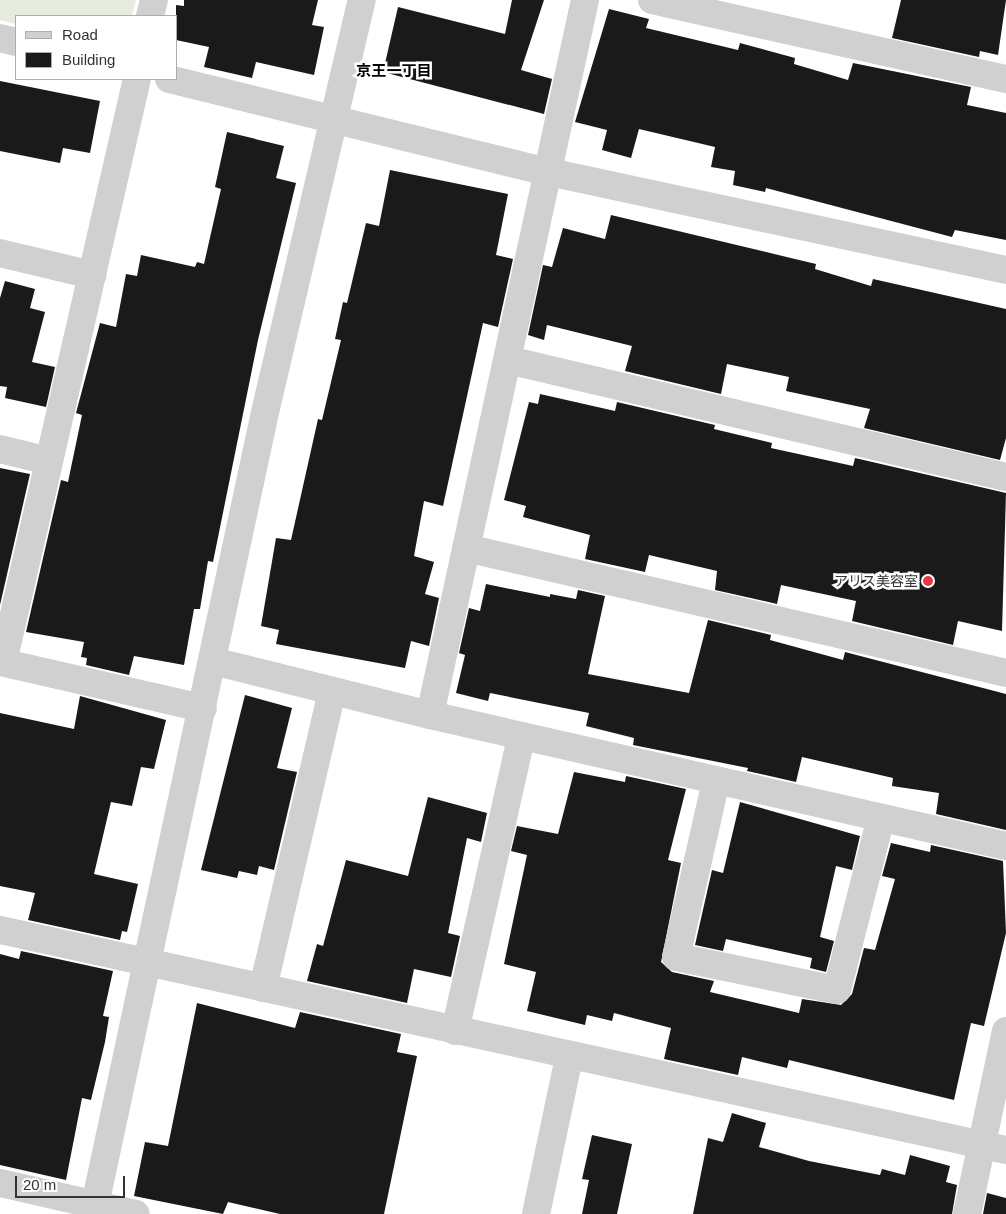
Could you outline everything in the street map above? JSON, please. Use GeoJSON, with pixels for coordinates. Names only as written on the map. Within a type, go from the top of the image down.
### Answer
{"type":"FeatureCollection","features":[{"type":"Feature","properties":{"kind":"street"},"geometry":{"type":"LineString","coordinates":[[150,15],[154,0]]}},
{"type":"Feature","properties":{"kind":"street"},"geometry":{"type":"LineString","coordinates":[[94,1209],[266,408],[336,119],[362,0]]}},
{"type":"Feature","properties":{"kind":"street"},"geometry":{"type":"LineString","coordinates":[[430,716],[585,0]]}},
{"type":"Feature","properties":{"kind":"street"},"geometry":{"type":"LineString","coordinates":[[652,0],[1006,79]]}},
{"type":"Feature","properties":{"kind":"street"},"geometry":{"type":"LineString","coordinates":[[0,38],[15,42]]}},
{"type":"Feature","properties":{"kind":"street"},"geometry":{"type":"LineString","coordinates":[[137,80],[1,662],[203,708]]}},
{"type":"Feature","properties":{"kind":"street"},"geometry":{"type":"LineString","coordinates":[[173,80],[549,172],[1006,270]]}},
{"type":"Feature","properties":{"kind":"street"},"geometry":{"type":"LineString","coordinates":[[0,253],[92,275]]}},
{"type":"Feature","properties":{"kind":"street"},"geometry":{"type":"LineString","coordinates":[[508,360],[1006,477]]}},
{"type":"Feature","properties":{"kind":"street"},"geometry":{"type":"LineString","coordinates":[[0,449],[49,460]]}},
{"type":"Feature","properties":{"kind":"street"},"geometry":{"type":"LineString","coordinates":[[466,548],[1006,673]]}},
{"type":"Feature","properties":{"kind":"street"},"geometry":{"type":"LineString","coordinates":[[213,661],[430,716],[1006,846]]}},
{"type":"Feature","properties":{"kind":"street"},"geometry":{"type":"LineString","coordinates":[[263,988],[332,691]]}},
{"type":"Feature","properties":{"kind":"street"},"geometry":{"type":"LineString","coordinates":[[455,1031],[521,736]]}},
{"type":"Feature","properties":{"kind":"street"},"geometry":{"type":"LineString","coordinates":[[716,781],[676,957],[837,990],[881,818]]}},
{"type":"Feature","properties":{"kind":"street"},"geometry":{"type":"LineString","coordinates":[[0,930],[569,1057],[994,1147]]}},
{"type":"Feature","properties":{"kind":"street"},"geometry":{"type":"LineString","coordinates":[[967,1214],[994,1147],[1006,1031]]}},
{"type":"Feature","properties":{"kind":"street"},"geometry":{"type":"LineString","coordinates":[[536,1214],[569,1057]]}},
{"type":"Feature","properties":{"kind":"street"},"geometry":{"type":"LineString","coordinates":[[0,1184],[94,1209],[136,1214]]}},
{"type":"Feature","properties":{"kind":"shaded area"},"geometry":{"type":"Polygon","coordinates":[[[0,0],[136,0],[132,15],[15,15],[15,24],[0,20],[0,0]]]}},
{"type":"Feature","properties":{"kind":"building"},"geometry":{"type":"Polygon","coordinates":[[[184,0],[318,0],[312,25],[324,27],[314,75],[256,62],[252,78],[204,67],[209,47],[178,40],[176,5],[184,6],[184,0]]]}},
{"type":"Feature","properties":{"kind":"building"},"geometry":{"type":"Polygon","coordinates":[[[512,0],[544,0],[521,70],[552,79],[544,114],[383,72],[398,7],[505,34],[512,0]]]}},
{"type":"Feature","properties":{"kind":"building"},"geometry":{"type":"Polygon","coordinates":[[[901,0],[1006,0],[998,55],[980,51],[979,57],[892,38],[901,0]]]}},
{"type":"Feature","properties":{"kind":"building"},"geometry":{"type":"Polygon","coordinates":[[[609,9],[649,19],[646,28],[738,50],[740,43],[795,58],[794,64],[848,80],[853,63],[971,87],[967,105],[1006,113],[1006,240],[955,230],[952,237],[766,188],[765,192],[733,185],[735,171],[711,167],[715,147],[639,129],[631,158],[602,150],[607,130],[575,122],[609,9]]]}},
{"type":"Feature","properties":{"kind":"building"},"geometry":{"type":"Polygon","coordinates":[[[0,81],[100,101],[90,153],[63,148],[60,163],[0,151],[0,81]]]}},
{"type":"Feature","properties":{"kind":"building"},"geometry":{"type":"Polygon","coordinates":[[[227,132],[284,146],[276,178],[296,183],[258,340],[213,562],[208,561],[200,609],[194,609],[184,665],[134,656],[129,675],[86,665],[87,658],[81,657],[84,642],[26,632],[61,480],[68,482],[82,415],[76,413],[100,323],[116,327],[126,274],[137,276],[141,255],[195,267],[197,262],[204,264],[221,189],[215,187],[227,132]]]}},
{"type":"Feature","properties":{"kind":"building"},"geometry":{"type":"Polygon","coordinates":[[[390,170],[508,194],[496,255],[513,259],[498,327],[483,323],[443,506],[424,501],[414,556],[434,562],[425,594],[439,598],[429,646],[411,641],[405,668],[276,644],[279,630],[261,626],[276,538],[291,540],[318,419],[322,420],[341,340],[335,339],[343,302],[347,303],[366,223],[379,226],[390,170]]]}},
{"type":"Feature","properties":{"kind":"building"},"geometry":{"type":"Polygon","coordinates":[[[611,215],[816,264],[815,269],[871,286],[873,279],[1006,309],[1006,438],[1000,460],[864,428],[870,409],[786,391],[789,377],[727,364],[721,394],[625,371],[632,346],[547,325],[544,340],[528,335],[543,265],[552,267],[563,228],[605,239],[611,215]]]}},
{"type":"Feature","properties":{"kind":"building"},"geometry":{"type":"Polygon","coordinates":[[[5,281],[35,289],[30,308],[45,312],[32,362],[55,367],[46,407],[5,398],[7,387],[0,386],[0,298],[5,281]]]}},
{"type":"Feature","properties":{"kind":"building"},"geometry":{"type":"Polygon","coordinates":[[[540,394],[615,411],[617,402],[715,425],[714,429],[772,443],[771,448],[853,466],[855,458],[1006,493],[1002,631],[958,621],[953,645],[852,621],[856,601],[781,585],[777,604],[715,590],[717,571],[649,555],[645,572],[585,559],[590,535],[523,517],[526,506],[504,500],[529,402],[538,404],[540,394]]]}},
{"type":"Feature","properties":{"kind":"building"},"geometry":{"type":"Polygon","coordinates":[[[0,468],[30,474],[0,605],[0,468]]]}},
{"type":"Feature","properties":{"kind":"building"},"geometry":{"type":"Polygon","coordinates":[[[486,584],[550,597],[550,594],[576,599],[578,590],[605,596],[588,674],[689,693],[708,620],[771,635],[770,640],[843,660],[845,652],[1006,694],[1006,830],[936,814],[939,793],[892,786],[893,778],[802,757],[796,782],[747,771],[748,768],[633,745],[634,738],[586,726],[589,713],[490,693],[488,701],[456,693],[465,655],[459,653],[469,608],[480,611],[486,584]]]}},
{"type":"Feature","properties":{"kind":"building"},"geometry":{"type":"Polygon","coordinates":[[[245,695],[292,708],[277,768],[297,772],[274,870],[259,866],[257,875],[239,871],[237,878],[201,870],[245,695]]]}},
{"type":"Feature","properties":{"kind":"building"},"geometry":{"type":"Polygon","coordinates":[[[80,696],[166,720],[154,769],[141,767],[132,806],[111,802],[94,874],[138,884],[127,932],[122,931],[120,940],[28,920],[35,893],[0,886],[0,713],[74,729],[80,696]]]}},
{"type":"Feature","properties":{"kind":"building"},"geometry":{"type":"Polygon","coordinates":[[[574,772],[625,782],[626,776],[686,789],[668,860],[681,863],[661,962],[672,972],[714,981],[710,992],[799,1013],[802,999],[841,1005],[852,994],[864,948],[875,950],[895,879],[882,876],[891,843],[930,852],[931,845],[1003,861],[1006,933],[984,1026],[971,1023],[954,1100],[789,1060],[787,1068],[742,1057],[738,1075],[664,1059],[671,1028],[614,1013],[612,1021],[587,1015],[585,1025],[527,1011],[536,972],[504,964],[527,855],[511,851],[517,826],[558,834],[574,772]]]}},
{"type":"Feature","properties":{"kind":"building"},"geometry":{"type":"Polygon","coordinates":[[[428,797],[487,813],[481,842],[467,838],[448,933],[460,936],[451,977],[414,969],[407,1003],[307,981],[317,944],[323,946],[346,860],[408,876],[428,797]]]}},
{"type":"Feature","properties":{"kind":"building"},"geometry":{"type":"Polygon","coordinates":[[[740,802],[860,836],[852,870],[836,866],[820,937],[834,941],[826,972],[810,968],[812,958],[726,939],[723,951],[695,945],[712,870],[723,873],[740,802]]]}},
{"type":"Feature","properties":{"kind":"building"},"geometry":{"type":"Polygon","coordinates":[[[21,951],[113,971],[103,1016],[109,1017],[105,1042],[91,1100],[82,1098],[66,1180],[0,1165],[0,954],[19,959],[21,951]]]}},
{"type":"Feature","properties":{"kind":"building"},"geometry":{"type":"Polygon","coordinates":[[[197,1003],[295,1028],[300,1012],[401,1034],[397,1052],[417,1056],[384,1214],[280,1214],[228,1202],[223,1214],[134,1196],[145,1142],[168,1146],[197,1003]]]}},
{"type":"Feature","properties":{"kind":"building"},"geometry":{"type":"Polygon","coordinates":[[[732,1113],[766,1123],[759,1147],[809,1161],[880,1175],[882,1169],[905,1175],[910,1155],[950,1166],[946,1182],[957,1185],[952,1214],[693,1214],[708,1138],[723,1142],[732,1113]]]}},
{"type":"Feature","properties":{"kind":"building"},"geometry":{"type":"Polygon","coordinates":[[[592,1135],[632,1144],[617,1214],[582,1214],[589,1180],[582,1179],[592,1135]]]}},
{"type":"Feature","properties":{"kind":"building"},"geometry":{"type":"Polygon","coordinates":[[[987,1193],[1006,1198],[1006,1214],[983,1214],[987,1193]]]}},
{"type":"Feature","properties":{"kind":"place","name":"アリス美容室"},"geometry":{"type":"Point","coordinates":[928,581]}},
{"type":"Feature","properties":{"kind":"district","name":"京王一丁目"},"geometry":{"type":"Point","coordinates":[394,71]}}]}
